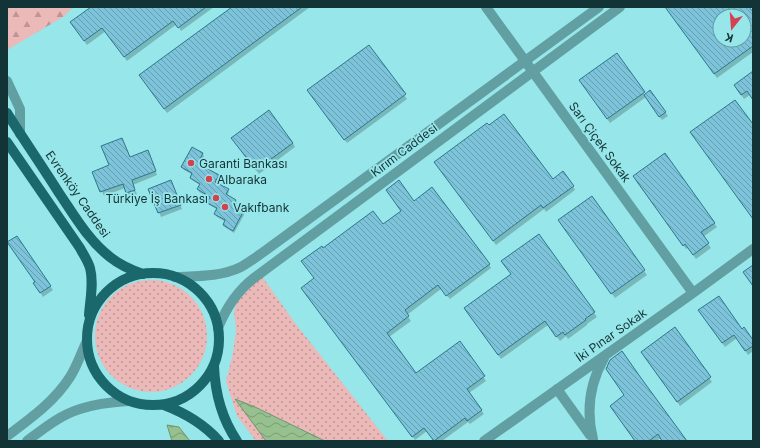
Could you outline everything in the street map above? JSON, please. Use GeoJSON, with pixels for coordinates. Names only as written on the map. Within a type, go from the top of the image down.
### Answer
{"type":"FeatureCollection","features":[{"type":"Feature","properties":{"kind":"main road","name":"Evrenköy Caddesi"},"geometry":{"type":"LineString","coordinates":[[7,113],[82,227],[97,246],[118,263],[143,274]]}},
{"type":"Feature","properties":{"kind":"main road"},"geometry":{"type":"LineString","coordinates":[[7,142],[80,248],[90,267],[91,281],[87,341],[90,360],[98,377],[112,391],[128,401],[150,405],[164,404],[180,400],[194,391],[206,379],[217,356],[219,347],[218,328],[212,309],[200,293],[189,284],[175,277],[159,274],[143,274],[125,279],[102,297],[96,305],[89,322]]}},
{"type":"Feature","properties":{"kind":"main road"},"geometry":{"type":"LineString","coordinates":[[214,364],[215,379],[221,407],[227,424],[237,441]]}},
{"type":"Feature","properties":{"kind":"main road"},"geometry":{"type":"LineString","coordinates":[[164,404],[197,421],[209,430],[219,441]]}},
{"type":"Feature","properties":{"kind":"street","name":"Sarı Çiçek Sokak"},"geometry":{"type":"LineString","coordinates":[[486,7],[693,293]]}},
{"type":"Feature","properties":{"kind":"street","name":"Kırım Caddesi"},"geometry":{"type":"LineString","coordinates":[[175,277],[201,276],[222,273],[240,267],[250,261],[599,7]]}},
{"type":"Feature","properties":{"kind":"street","name":"Kırım Caddesi"},"geometry":{"type":"LineString","coordinates":[[218,328],[229,304],[240,290],[250,281],[620,7]]}},
{"type":"Feature","properties":{"kind":"street"},"geometry":{"type":"LineString","coordinates":[[7,81],[20,109],[20,134]]}},
{"type":"Feature","properties":{"kind":"street","name":"İki Pınar Sokak"},"geometry":{"type":"LineString","coordinates":[[484,441],[753,249]]}},
{"type":"Feature","properties":{"kind":"street"},"geometry":{"type":"LineString","coordinates":[[7,436],[42,408],[59,392],[70,377],[87,341]]}},
{"type":"Feature","properties":{"kind":"street"},"geometry":{"type":"LineString","coordinates":[[594,440],[590,422],[590,396],[595,376],[605,355]]}},
{"type":"Feature","properties":{"kind":"street"},"geometry":{"type":"LineString","coordinates":[[558,389],[594,440]]}},
{"type":"Feature","properties":{"kind":"street"},"geometry":{"type":"LineString","coordinates":[[27,441],[47,426],[78,409],[101,404],[128,401]]}},
{"type":"Feature","properties":{"kind":"green space"},"geometry":{"type":"Polygon","coordinates":[[[7,7],[74,7],[63,17],[7,50],[7,7]]]}},
{"type":"Feature","properties":{"kind":"green space"},"geometry":{"type":"Polygon","coordinates":[[[261,275],[295,323],[388,441],[256,441],[237,416],[226,381],[233,353],[236,330],[234,312],[237,302],[261,275]]]}},
{"type":"Feature","properties":{"kind":"green space"},"geometry":{"type":"Polygon","coordinates":[[[151,280],[162,281],[172,285],[182,290],[190,297],[197,305],[202,315],[206,325],[206,347],[202,357],[197,367],[190,375],[182,382],[172,387],[162,391],[151,392],[140,391],[130,387],[120,382],[112,375],[105,367],[100,357],[96,347],[95,336],[96,325],[100,315],[105,305],[112,297],[120,290],[130,285],[140,281],[151,280]]]}},
{"type":"Feature","properties":{"kind":"water"},"geometry":{"type":"Polygon","coordinates":[[[235,399],[255,407],[325,441],[266,441],[235,399]]]}},
{"type":"Feature","properties":{"kind":"water"},"geometry":{"type":"Polygon","coordinates":[[[167,425],[179,427],[190,441],[172,441],[167,425]]]}},
{"type":"Feature","properties":{"kind":"building"},"geometry":{"type":"Polygon","coordinates":[[[91,7],[206,7],[178,28],[173,21],[124,57],[102,28],[84,41],[70,22],[91,7]]]}},
{"type":"Feature","properties":{"kind":"building"},"geometry":{"type":"Polygon","coordinates":[[[232,7],[302,7],[164,109],[139,75],[232,7]]]}},
{"type":"Feature","properties":{"kind":"building"},"geometry":{"type":"Polygon","coordinates":[[[665,7],[749,7],[750,8],[712,8],[712,48],[750,48],[714,74],[665,7]]]}},
{"type":"Feature","properties":{"kind":"building"},"geometry":{"type":"Polygon","coordinates":[[[752,11],[753,12],[752,47],[752,11]]]}},
{"type":"Feature","properties":{"kind":"building"},"geometry":{"type":"Polygon","coordinates":[[[369,45],[406,94],[344,140],[307,90],[369,45]]]}},
{"type":"Feature","properties":{"kind":"building"},"geometry":{"type":"Polygon","coordinates":[[[617,53],[645,92],[607,119],[579,80],[617,53]]]}},
{"type":"Feature","properties":{"kind":"building"},"geometry":{"type":"Polygon","coordinates":[[[753,71],[753,100],[747,91],[741,95],[734,85],[753,71]]]}},
{"type":"Feature","properties":{"kind":"building"},"geometry":{"type":"Polygon","coordinates":[[[650,90],[666,112],[659,117],[644,95],[650,90]]]}},
{"type":"Feature","properties":{"kind":"building"},"geometry":{"type":"Polygon","coordinates":[[[735,100],[753,124],[753,219],[690,132],[735,100]]]}},
{"type":"Feature","properties":{"kind":"building"},"geometry":{"type":"Polygon","coordinates":[[[269,110],[293,143],[256,170],[231,138],[269,110]]]}},
{"type":"Feature","properties":{"kind":"building"},"geometry":{"type":"Polygon","coordinates":[[[504,114],[553,179],[563,171],[574,186],[543,208],[541,205],[493,241],[434,162],[487,123],[489,125],[504,114]]]}},
{"type":"Feature","properties":{"kind":"building"},"geometry":{"type":"Polygon","coordinates":[[[122,138],[130,157],[148,150],[156,171],[132,180],[135,190],[126,193],[123,184],[100,192],[92,172],[109,165],[101,146],[122,138]]]}},
{"type":"Feature","properties":{"kind":"building"},"geometry":{"type":"Polygon","coordinates":[[[192,147],[203,153],[200,159],[211,164],[208,169],[219,175],[215,182],[229,189],[226,194],[236,200],[233,206],[243,212],[233,231],[223,225],[225,220],[214,214],[217,208],[207,203],[210,197],[197,189],[200,184],[190,178],[192,173],[181,167],[192,147]]]}},
{"type":"Feature","properties":{"kind":"building"},"geometry":{"type":"Polygon","coordinates":[[[665,153],[715,223],[701,232],[709,243],[693,255],[685,244],[683,246],[633,176],[665,153]]]}},
{"type":"Feature","properties":{"kind":"building"},"geometry":{"type":"Polygon","coordinates":[[[171,180],[181,205],[158,213],[148,189],[171,180]]]}},
{"type":"Feature","properties":{"kind":"building"},"geometry":{"type":"Polygon","coordinates":[[[399,180],[414,201],[432,187],[490,264],[446,296],[438,285],[405,310],[409,316],[387,333],[416,373],[460,341],[485,376],[467,389],[482,410],[467,421],[465,418],[434,441],[424,428],[412,437],[301,288],[314,278],[301,261],[322,246],[323,248],[373,211],[383,224],[401,211],[386,190],[399,180]]]}},
{"type":"Feature","properties":{"kind":"building"},"geometry":{"type":"Polygon","coordinates":[[[592,196],[645,270],[611,294],[558,220],[592,196]]]}},
{"type":"Feature","properties":{"kind":"building"},"geometry":{"type":"Polygon","coordinates":[[[539,234],[595,312],[565,335],[563,332],[556,337],[545,321],[498,355],[464,308],[511,274],[501,261],[539,234]]]}},
{"type":"Feature","properties":{"kind":"building"},"geometry":{"type":"Polygon","coordinates":[[[17,236],[51,286],[40,293],[33,283],[35,282],[7,242],[17,236]]]}},
{"type":"Feature","properties":{"kind":"building"},"geometry":{"type":"Polygon","coordinates":[[[753,265],[753,286],[743,272],[753,265]]]}},
{"type":"Feature","properties":{"kind":"building"},"geometry":{"type":"Polygon","coordinates":[[[719,296],[742,329],[744,327],[753,340],[753,346],[745,351],[734,335],[722,343],[698,310],[719,296]]]}},
{"type":"Feature","properties":{"kind":"building"},"geometry":{"type":"Polygon","coordinates":[[[675,327],[711,377],[677,402],[641,352],[675,327]]]}},
{"type":"Feature","properties":{"kind":"building"},"geometry":{"type":"Polygon","coordinates":[[[622,351],[687,441],[662,441],[658,434],[649,441],[635,441],[610,406],[624,395],[606,369],[610,360],[622,351]]]}},
{"type":"Feature","properties":{"kind":"place","name":"Garanti Bankası"},"geometry":{"type":"Point","coordinates":[191,163]}},
{"type":"Feature","properties":{"kind":"place","name":"Albaraka"},"geometry":{"type":"Point","coordinates":[209,179]}},
{"type":"Feature","properties":{"kind":"place","name":"Türkiye İş Bankası"},"geometry":{"type":"Point","coordinates":[216,198]}},
{"type":"Feature","properties":{"kind":"place","name":"Vakıfbank"},"geometry":{"type":"Point","coordinates":[225,207]}}]}
